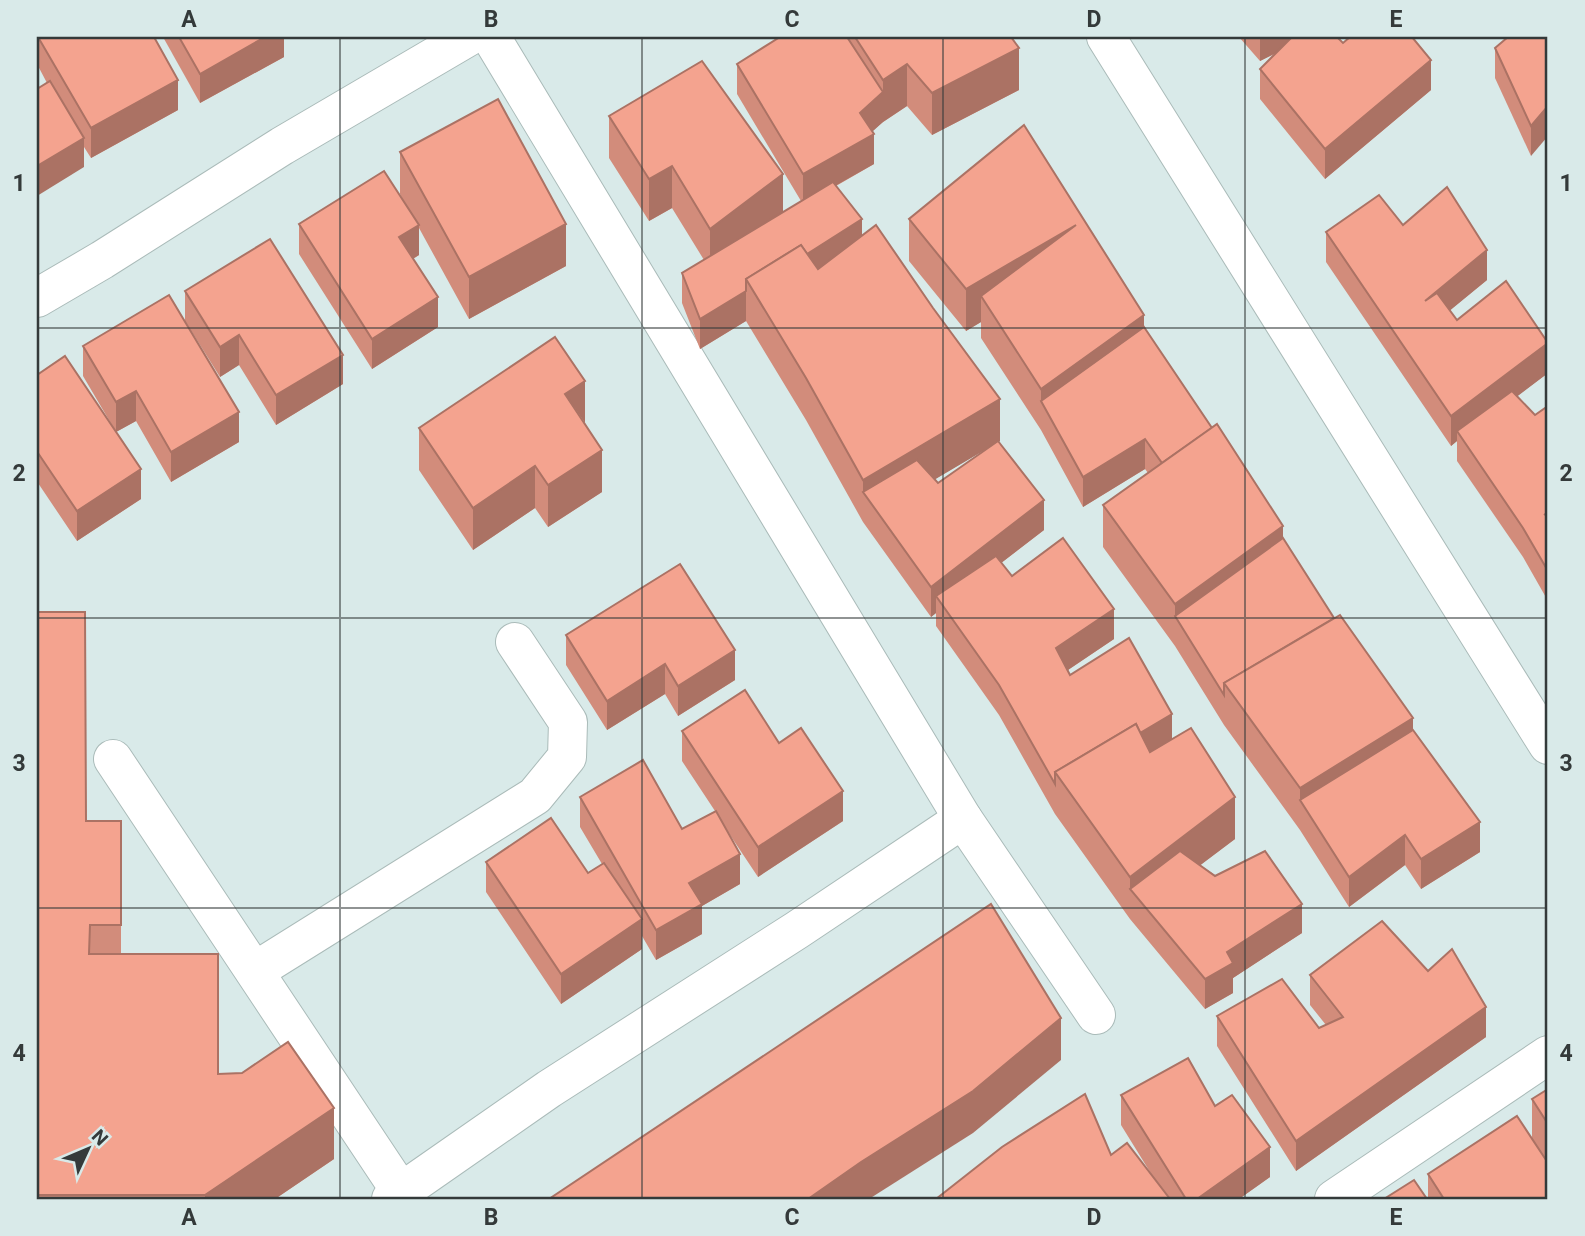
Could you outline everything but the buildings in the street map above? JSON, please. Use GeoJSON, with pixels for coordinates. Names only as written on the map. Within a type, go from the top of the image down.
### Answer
{"type":"FeatureCollection","features":[{"type":"Feature","properties":{"kind":"street"},"geometry":{"type":"LineString","coordinates":[[37,298],[103,260],[282,146],[468,37]]}},
{"type":"Feature","properties":{"kind":"street"},"geometry":{"type":"LineString","coordinates":[[491,37],[963,819],[1096,1015]]}},
{"type":"Feature","properties":{"kind":"street"},"geometry":{"type":"LineString","coordinates":[[1106,37],[1548,745]]}},
{"type":"Feature","properties":{"kind":"street"},"geometry":{"type":"LineString","coordinates":[[255,971],[535,796],[567,757],[569,722],[515,642]]}},
{"type":"Feature","properties":{"kind":"street"},"geometry":{"type":"LineString","coordinates":[[113,759],[255,971],[396,1196],[549,1089],[797,930],[963,819]]}},
{"type":"Feature","properties":{"kind":"street"},"geometry":{"type":"LineString","coordinates":[[1334,1199],[1548,1055]]}}]}
